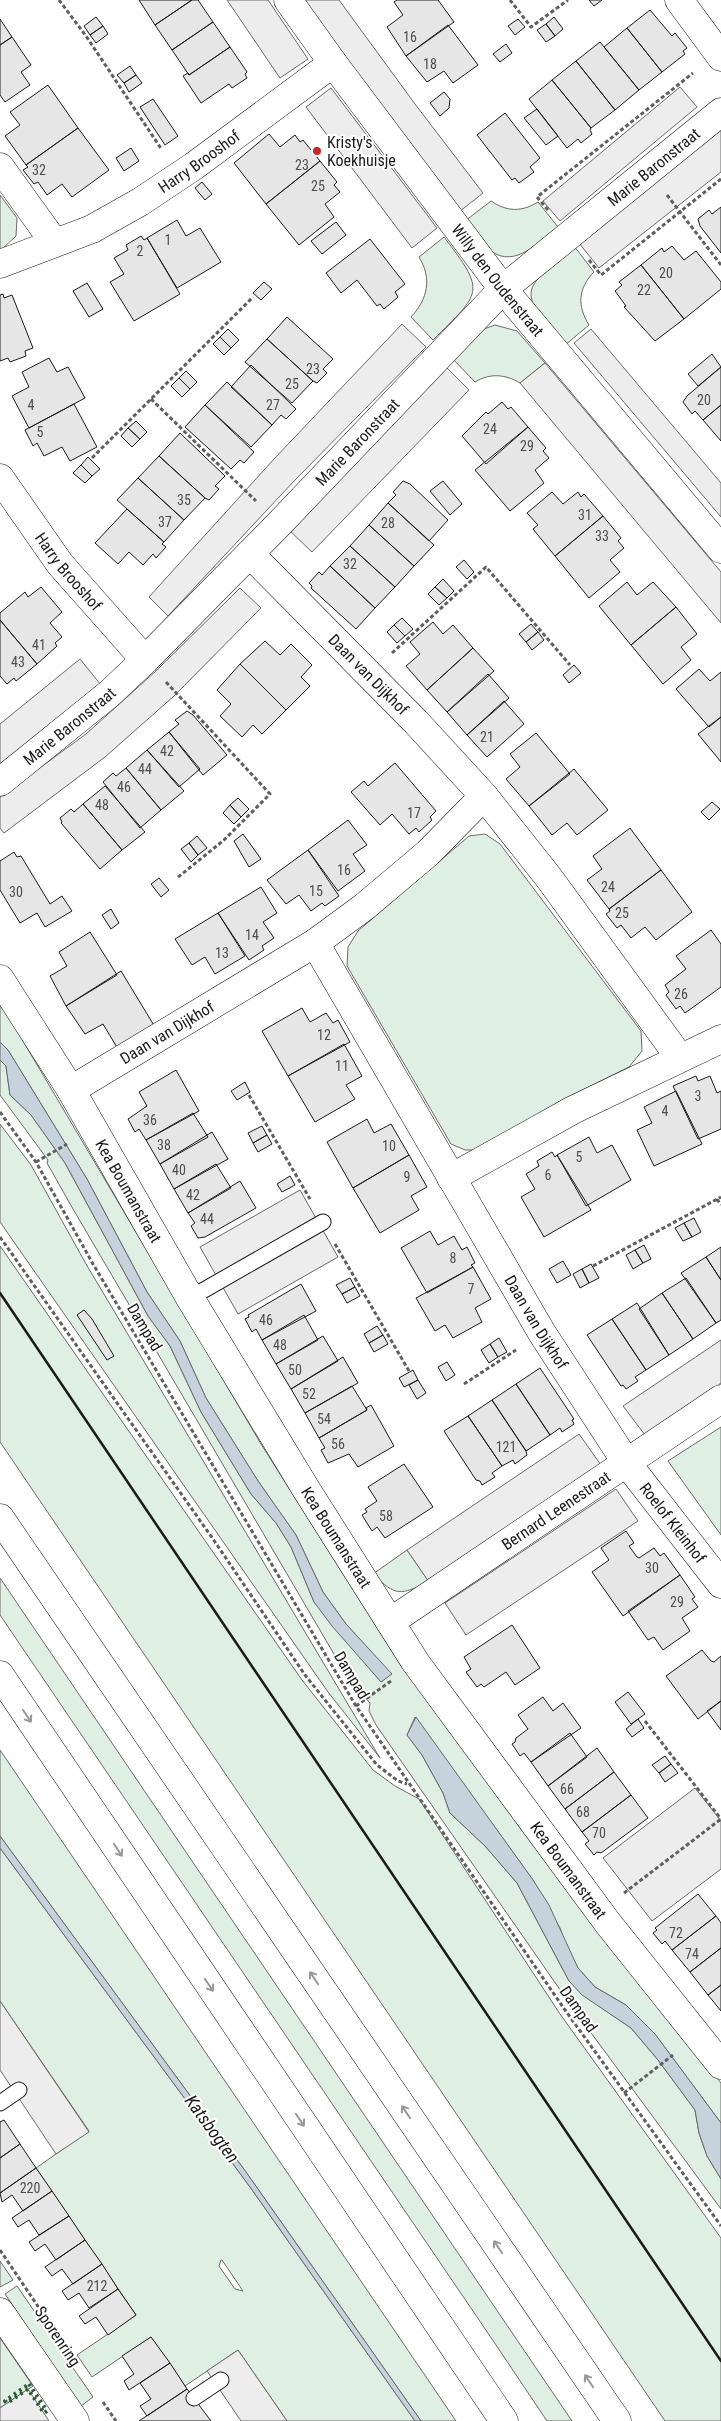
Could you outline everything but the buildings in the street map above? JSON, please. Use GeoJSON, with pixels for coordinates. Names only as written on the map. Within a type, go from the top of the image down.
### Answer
{"type":"FeatureCollection","features":[{"type":"Feature","properties":{"kind":"main road","name":"Willy den Oudenstraat"},"geometry":{"type":"LineString","coordinates":[[288,0],[332,63],[503,289],[721,549]]}},
{"type":"Feature","properties":{"kind":"main road"},"geometry":{"type":"LineString","coordinates":[[679,0],[721,57]]}},
{"type":"Feature","properties":{"kind":"main road","name":"Harry Brooshof"},"geometry":{"type":"LineString","coordinates":[[0,264],[92,228],[140,202],[179,176],[332,63]]}},
{"type":"Feature","properties":{"kind":"main road","name":"Marie Baronstraat"},"geometry":{"type":"LineString","coordinates":[[0,782],[29,761],[109,694],[145,660],[279,524],[503,289],[721,112]]}},
{"type":"Feature","properties":{"kind":"main road"},"geometry":{"type":"LineString","coordinates":[[0,167],[54,242]]}},
{"type":"Feature","properties":{"kind":"main road","name":"Harry Brooshof"},"geometry":{"type":"LineString","coordinates":[[0,478],[60,564],[145,660]]}},
{"type":"Feature","properties":{"kind":"main road","name":"Daan van Dijkhof"},"geometry":{"type":"LineString","coordinates":[[250,554],[484,796],[549,878],[680,1058]]}},
{"type":"Feature","properties":{"kind":"main road","name":"Daan van Dijkhof"},"geometry":{"type":"LineString","coordinates":[[71,1090],[315,943],[364,907],[428,853],[484,796]]}},
{"type":"Feature","properties":{"kind":"main road","name":"Daan van Dijkhof"},"geometry":{"type":"LineString","coordinates":[[315,943],[542,1333],[626,1462]]}},
{"type":"Feature","properties":{"kind":"main road","name":"Kea Boumanstraat"},"geometry":{"type":"LineString","coordinates":[[0,979],[71,1090],[190,1298],[306,1489],[422,1671],[600,1912],[721,2065]]}},
{"type":"Feature","properties":{"kind":"main road"},"geometry":{"type":"LineString","coordinates":[[451,1178],[572,1110],[721,1039]]}},
{"type":"Feature","properties":{"kind":"main road","name":"Bernard Leenestraat"},"geometry":{"type":"LineString","coordinates":[[390,1622],[721,1399]]}},
{"type":"Feature","properties":{"kind":"main road","name":"Roelof Kleinhof"},"geometry":{"type":"LineString","coordinates":[[626,1462],[721,1584]]}},
{"type":"Feature","properties":{"kind":"main road"},"geometry":{"type":"LineString","coordinates":[[0,1518],[617,2421]]}},
{"type":"Feature","properties":{"kind":"main road"},"geometry":{"type":"LineString","coordinates":[[0,1675],[504,2421]]}},
{"type":"Feature","properties":{"kind":"main road","name":"Sporenring"},"geometry":{"type":"LineString","coordinates":[[0,2312],[75,2421]]}},
{"type":"Feature","properties":{"kind":"lane"},"geometry":{"type":"LineString","coordinates":[[190,1298],[322,1222]]}},
{"type":"Feature","properties":{"kind":"lane"},"geometry":{"type":"LineString","coordinates":[[0,2102],[19,2090]]}},
{"type":"Feature","properties":{"kind":"lane"},"geometry":{"type":"LineString","coordinates":[[194,2398],[221,2380]]}},
{"type":"Feature","properties":{"kind":"path"},"geometry":{"type":"LineString","coordinates":[[59,0],[86,36],[179,176]]}},
{"type":"Feature","properties":{"kind":"path"},"geometry":{"type":"LineString","coordinates":[[510,0],[531,27],[568,0]]}},
{"type":"Feature","properties":{"kind":"path"},"geometry":{"type":"LineString","coordinates":[[648,171],[721,265]]}},
{"type":"Feature","properties":{"kind":"path"},"geometry":{"type":"LineString","coordinates":[[92,458],[253,297]]}},
{"type":"Feature","properties":{"kind":"path"},"geometry":{"type":"LineString","coordinates":[[151,399],[279,524]]}},
{"type":"Feature","properties":{"kind":"path"},"geometry":{"type":"LineString","coordinates":[[369,675],[486,567],[570,665]]}},
{"type":"Feature","properties":{"kind":"path"},"geometry":{"type":"LineString","coordinates":[[145,660],[270,794],[224,840],[177,878]]}},
{"type":"Feature","properties":{"kind":"path","name":"Dampad"},"geometry":{"type":"LineString","coordinates":[[0,1112],[36,1162],[93,1264],[356,1706],[408,1784],[624,2093],[721,2226]]}},
{"type":"Feature","properties":{"kind":"path"},"geometry":{"type":"LineString","coordinates":[[36,1162],[71,1142]]}},
{"type":"Feature","properties":{"kind":"path"},"geometry":{"type":"LineString","coordinates":[[593,1266],[719,1198],[721,1205]]}},
{"type":"Feature","properties":{"kind":"path"},"geometry":{"type":"LineString","coordinates":[[0,1237],[213,1539],[305,1675],[377,1765],[398,1782],[408,1784]]}},
{"type":"Feature","properties":{"kind":"path"},"geometry":{"type":"LineString","coordinates":[[464,1384],[542,1333]]}},
{"type":"Feature","properties":{"kind":"path"},"geometry":{"type":"LineString","coordinates":[[356,1706],[393,1679]]}},
{"type":"Feature","properties":{"kind":"path"},"geometry":{"type":"LineString","coordinates":[[600,1912],[721,1819],[645,1721]]}},
{"type":"Feature","properties":{"kind":"path"},"geometry":{"type":"LineString","coordinates":[[624,2093],[677,2051]]}},
{"type":"Feature","properties":{"kind":"path","name":"Sporenring"},"geometry":{"type":"LineString","coordinates":[[0,2250],[68,2349]]}},
{"type":"Feature","properties":{"kind":"path"},"geometry":{"type":"LineString","coordinates":[[99,2396],[116,2421]]}},
{"type":"Feature","properties":{"kind":"green space"},"geometry":{"type":"Polygon","coordinates":[[[0,195],[17,218],[16,236],[0,251],[0,195]]]}},
{"type":"Feature","properties":{"kind":"green space"},"geometry":{"type":"Polygon","coordinates":[[[491,201],[509,209],[526,208],[538,202],[558,227],[527,251],[509,257],[500,256],[487,248],[465,221],[491,201]]]}},
{"type":"Feature","properties":{"kind":"green space"},"geometry":{"type":"Polygon","coordinates":[[[444,237],[467,270],[472,282],[473,292],[461,312],[433,340],[411,317],[421,303],[426,288],[426,273],[419,257],[444,237]]]}},
{"type":"Feature","properties":{"kind":"green space"},"geometry":{"type":"Polygon","coordinates":[[[574,246],[594,272],[585,284],[581,297],[582,311],[589,325],[564,346],[538,313],[532,302],[531,292],[543,273],[574,246]]]}},
{"type":"Feature","properties":{"kind":"green space"},"geometry":{"type":"Polygon","coordinates":[[[495,325],[517,331],[545,363],[520,383],[503,376],[486,377],[475,382],[452,358],[481,330],[495,325]]]}},
{"type":"Feature","properties":{"kind":"green space"},"geometry":{"type":"Polygon","coordinates":[[[485,834],[500,844],[641,1031],[642,1051],[629,1067],[562,1100],[481,1150],[465,1150],[451,1144],[347,966],[348,947],[358,931],[469,836],[485,834]]]}},
{"type":"Feature","properties":{"kind":"green space"},"geometry":{"type":"Polygon","coordinates":[[[0,1002],[261,1444],[403,1669],[425,1693],[600,1930],[721,2083],[721,2123],[655,2034],[626,2005],[595,1987],[578,1968],[566,1946],[560,1928],[533,1880],[415,1717],[407,1735],[422,1755],[443,1793],[450,1813],[485,1846],[517,1883],[569,1981],[583,1995],[631,2028],[658,2060],[695,2110],[699,2133],[707,2156],[721,2179],[721,2209],[572,2007],[376,1725],[369,1711],[370,1703],[363,1695],[358,1695],[73,1209],[47,1163],[48,1160],[0,1095],[0,1060],[6,1066],[10,1095],[31,1115],[65,1163],[148,1316],[170,1346],[201,1412],[251,1494],[276,1523],[291,1547],[314,1602],[381,1682],[391,1674],[346,1624],[323,1592],[296,1535],[258,1481],[206,1398],[180,1341],[147,1292],[87,1179],[8,1050],[0,1042],[0,1002]]]}},
{"type":"Feature","properties":{"kind":"green space"},"geometry":{"type":"Polygon","coordinates":[[[0,1124],[31,1165],[86,1264],[380,1758],[328,1692],[0,1222],[0,1124]]]}},
{"type":"Feature","properties":{"kind":"green space"},"geometry":{"type":"Polygon","coordinates":[[[0,1246],[302,1680],[373,1770],[395,1786],[419,1799],[560,2014],[721,2238],[721,2421],[665,2421],[0,1442],[0,1246]]]}},
{"type":"Feature","properties":{"kind":"green space"},"geometry":{"type":"Polygon","coordinates":[[[721,1427],[721,1535],[668,1461],[721,1427]]]}},
{"type":"Feature","properties":{"kind":"green space"},"geometry":{"type":"Polygon","coordinates":[[[407,1550],[429,1582],[399,1592],[387,1587],[373,1574],[407,1550]]]}},
{"type":"Feature","properties":{"kind":"green space"},"geometry":{"type":"Polygon","coordinates":[[[0,1578],[572,2421],[547,2421],[0,1615],[0,1578]]]}},
{"type":"Feature","properties":{"kind":"green space"},"geometry":{"type":"Polygon","coordinates":[[[0,1750],[456,2421],[421,2421],[246,2172],[0,1836],[0,1750]]]}},
{"type":"Feature","properties":{"kind":"green space"},"geometry":{"type":"Polygon","coordinates":[[[0,1848],[250,2187],[415,2421],[287,2421],[238,2350],[185,2386],[151,2337],[92,2377],[77,2355],[136,2315],[36,2168],[89,2131],[0,2001],[0,1848]],[[222,2260],[219,2266],[235,2289],[243,2291],[222,2260]]]}},
{"type":"Feature","properties":{"kind":"green space"},"geometry":{"type":"Polygon","coordinates":[[[0,2261],[13,2280],[0,2287],[0,2261]]]}},
{"type":"Feature","properties":{"kind":"green space"},"geometry":{"type":"Polygon","coordinates":[[[17,2286],[93,2397],[81,2406],[5,2294],[17,2286]]]}},
{"type":"Feature","properties":{"kind":"green space"},"geometry":{"type":"Polygon","coordinates":[[[0,2338],[33,2386],[0,2408],[0,2338]]]}},
{"type":"Feature","properties":{"kind":"shaded area"},"geometry":{"type":"Polygon","coordinates":[[[227,0],[268,0],[308,59],[280,78],[227,0]]]}},
{"type":"Feature","properties":{"kind":"shaded area"},"geometry":{"type":"Polygon","coordinates":[[[300,0],[339,0],[483,193],[459,212],[300,0]]]}},
{"type":"Feature","properties":{"kind":"shaded area"},"geometry":{"type":"Polygon","coordinates":[[[680,87],[697,107],[560,221],[543,201],[680,87]]]}},
{"type":"Feature","properties":{"kind":"shaded area"},"geometry":{"type":"Polygon","coordinates":[[[331,88],[437,228],[412,248],[306,107],[331,88]]]}},
{"type":"Feature","properties":{"kind":"shaded area"},"geometry":{"type":"Polygon","coordinates":[[[721,130],[721,172],[599,268],[579,243],[721,130]]]}},
{"type":"Feature","properties":{"kind":"shaded area"},"geometry":{"type":"Polygon","coordinates":[[[402,324],[426,347],[295,480],[168,616],[149,597],[274,459],[402,324]]]}},
{"type":"Feature","properties":{"kind":"shaded area"},"geometry":{"type":"Polygon","coordinates":[[[591,329],[721,483],[721,517],[574,343],[591,329]]]}},
{"type":"Feature","properties":{"kind":"shaded area"},"geometry":{"type":"Polygon","coordinates":[[[545,363],[721,572],[721,623],[520,383],[545,363]]]}},
{"type":"Feature","properties":{"kind":"shaded area"},"geometry":{"type":"Polygon","coordinates":[[[445,366],[469,390],[312,552],[288,529],[445,366]]]}},
{"type":"Feature","properties":{"kind":"shaded area"},"geometry":{"type":"Polygon","coordinates":[[[240,588],[261,608],[174,696],[105,757],[4,833],[0,828],[0,797],[86,734],[157,670],[240,588]]]}},
{"type":"Feature","properties":{"kind":"shaded area"},"geometry":{"type":"Polygon","coordinates":[[[80,659],[101,685],[0,765],[0,724],[80,659]]]}},
{"type":"Feature","properties":{"kind":"shaded area"},"geometry":{"type":"Polygon","coordinates":[[[300,1190],[338,1257],[238,1314],[200,1247],[300,1190]]]}},
{"type":"Feature","properties":{"kind":"shaded area"},"geometry":{"type":"Polygon","coordinates":[[[721,1340],[721,1383],[645,1435],[623,1406],[721,1340]]]}},
{"type":"Feature","properties":{"kind":"shaded area"},"geometry":{"type":"Polygon","coordinates":[[[579,1434],[601,1465],[429,1582],[407,1550],[579,1434]]]}},
{"type":"Feature","properties":{"kind":"shaded area"},"geometry":{"type":"Polygon","coordinates":[[[616,1489],[638,1521],[466,1635],[445,1603],[616,1489]]]}},
{"type":"Feature","properties":{"kind":"shaded area"},"geometry":{"type":"Polygon","coordinates":[[[695,1788],[721,1821],[721,1869],[652,1921],[603,1858],[695,1788]]]}},
{"type":"Feature","properties":{"kind":"shaded area"},"geometry":{"type":"Polygon","coordinates":[[[0,2001],[89,2132],[56,2154],[0,2070],[0,2001]]]}},
{"type":"Feature","properties":{"kind":"shaded area"},"geometry":{"type":"Polygon","coordinates":[[[238,2350],[287,2421],[241,2421],[207,2371],[238,2350]]]}},
{"type":"Feature","properties":{"kind":"shaded area"},"geometry":{"type":"Polygon","coordinates":[[[28,2389],[49,2421],[0,2421],[0,2408],[28,2389]]]}},
{"type":"Feature","properties":{"kind":"water"},"geometry":{"type":"Polygon","coordinates":[[[0,1042],[8,1050],[87,1179],[147,1292],[180,1341],[206,1398],[258,1481],[296,1535],[323,1592],[346,1624],[392,1674],[381,1682],[332,1626],[314,1602],[291,1547],[276,1523],[251,1494],[201,1412],[170,1346],[148,1316],[65,1163],[31,1115],[10,1095],[6,1066],[0,1060],[0,1042]]]}},
{"type":"Feature","properties":{"kind":"water"},"geometry":{"type":"Polygon","coordinates":[[[416,1717],[533,1880],[549,1905],[578,1968],[595,1987],[626,2005],[655,2034],[721,2123],[721,2179],[707,2156],[699,2133],[695,2110],[658,2060],[631,2028],[582,1995],[569,1981],[517,1883],[485,1846],[450,1813],[443,1793],[422,1755],[407,1735],[416,1717]]]}},
{"type":"Feature","properties":{"kind":"water","name":"Katsbogten"},"geometry":{"type":"Polygon","coordinates":[[[0,1836],[246,2172],[421,2421],[415,2421],[250,2187],[0,1848],[0,1836]]]}},
{"type":"Feature","properties":{"kind":"hedge"},"geometry":{"type":"LineString","coordinates":[[29,2384],[47,2411],[44,2413],[28,2389],[7,2403],[5,2401],[29,2384]]}},
{"type":"Feature","properties":{"kind":"wall"},"geometry":{"type":"LineString","coordinates":[[0,1293],[721,2361]]}},
{"type":"Feature","properties":{"kind":"place","name":"Kristy's Koekhuisje"},"geometry":{"type":"Point","coordinates":[317,151]}}]}
